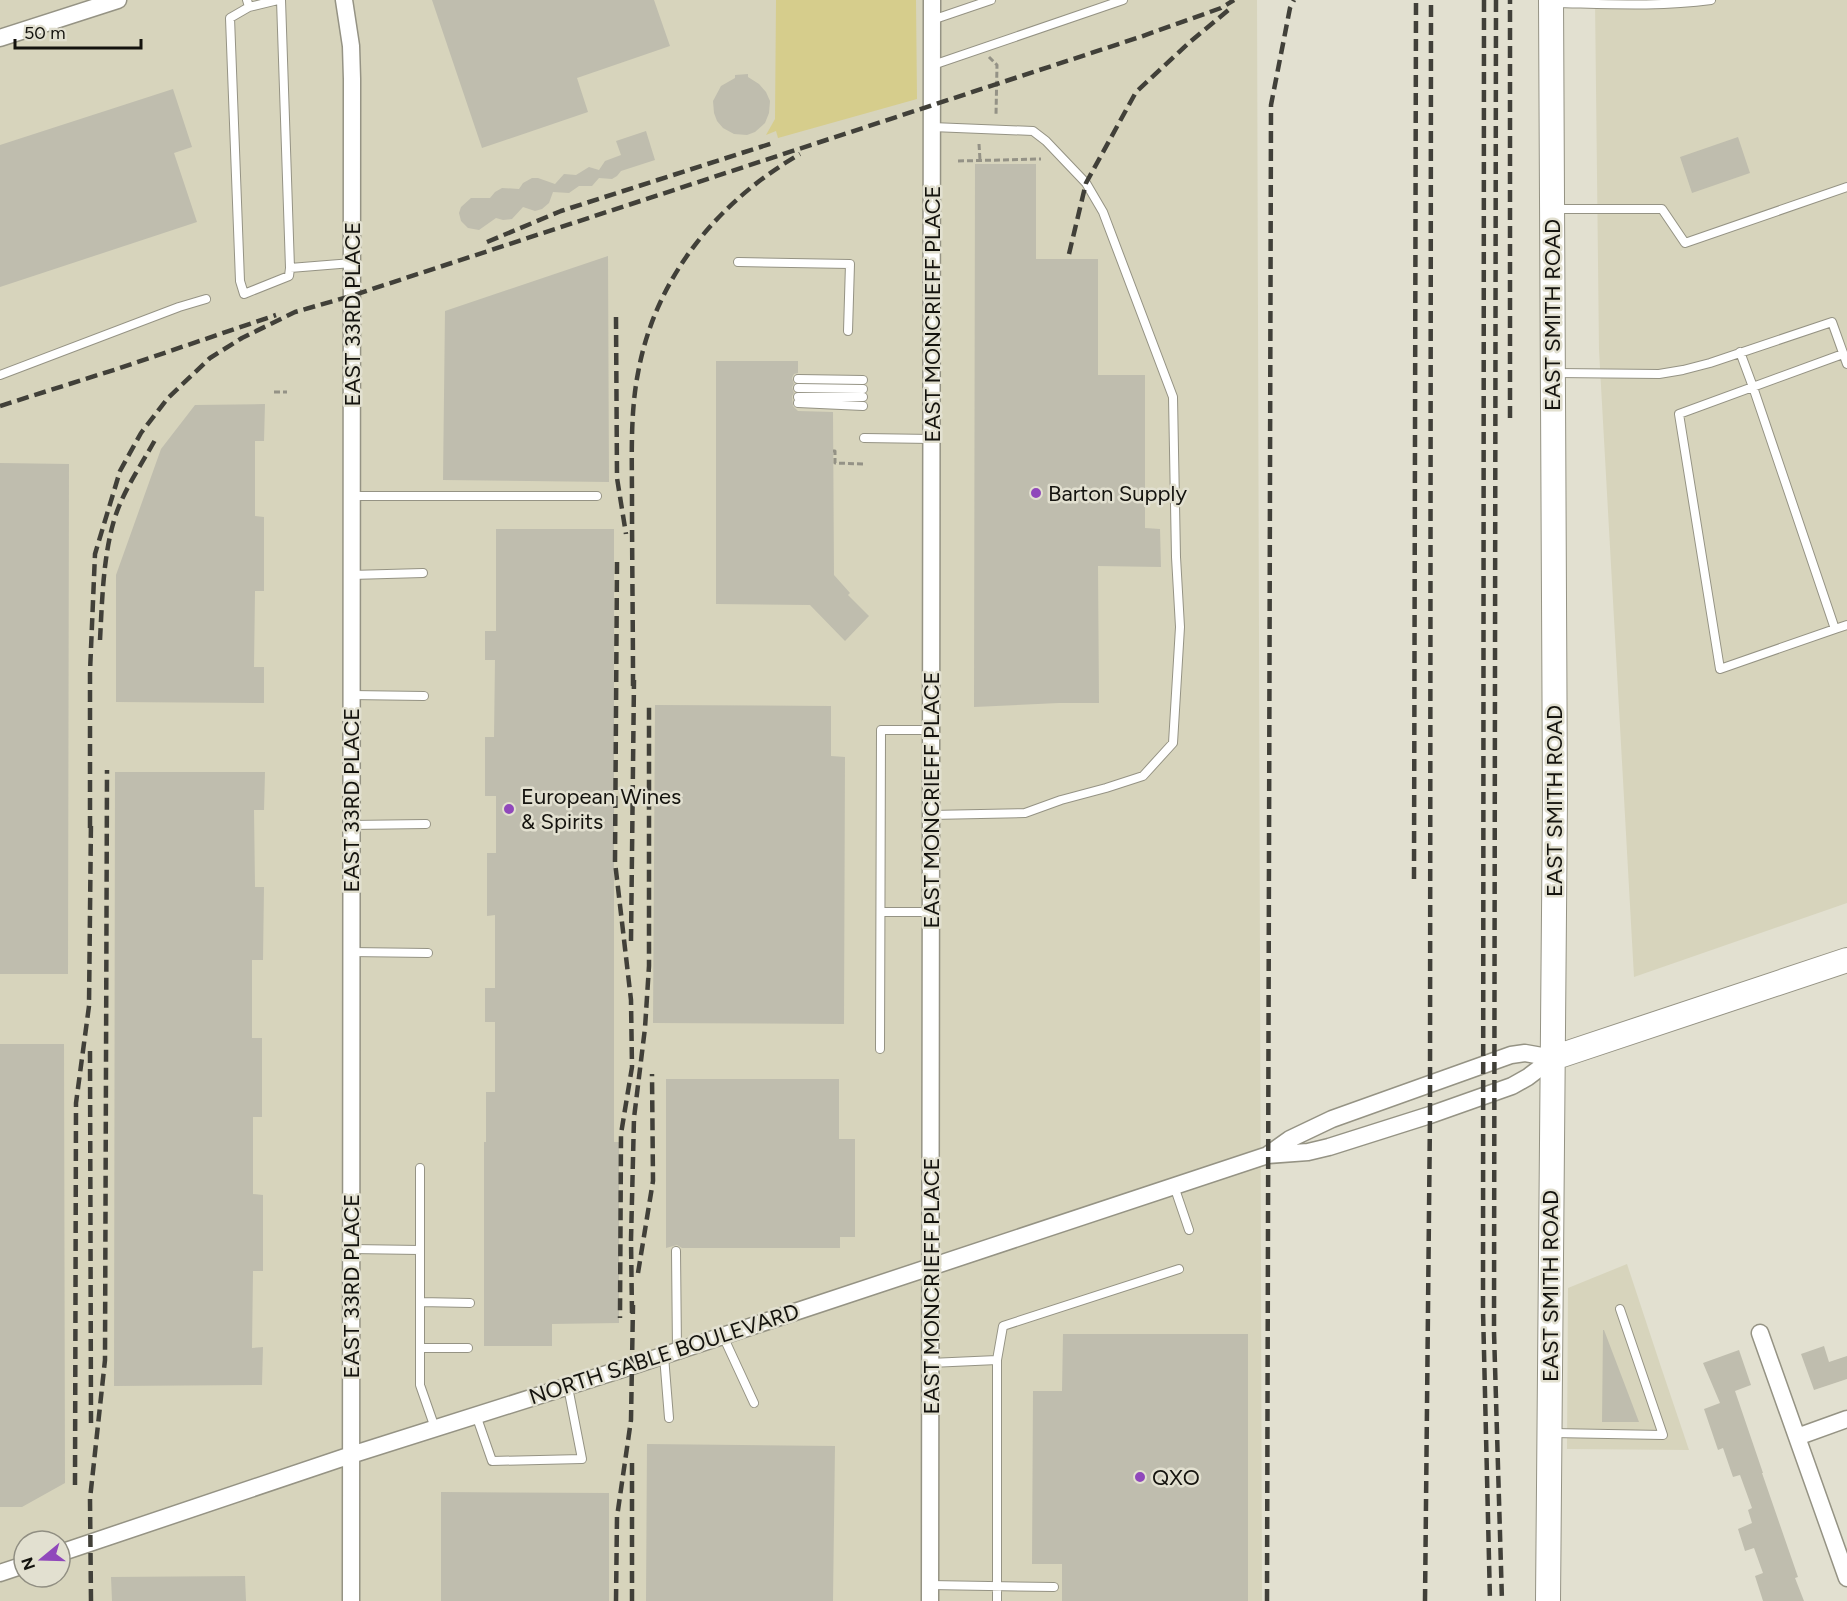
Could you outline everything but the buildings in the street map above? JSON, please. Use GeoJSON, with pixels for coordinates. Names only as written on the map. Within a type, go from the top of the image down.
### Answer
{"type":"FeatureCollection","features":[{"type":"Feature","properties":{"kind":"street"},"geometry":{"type":"LineString","coordinates":[[0,38],[118,0]]}},
{"type":"Feature","properties":{"kind":"street","name":"EAST 33RD PLACE"},"geometry":{"type":"LineString","coordinates":[[344,0],[351,46],[352,79],[351,1601]]}},
{"type":"Feature","properties":{"kind":"street","name":"EAST MONCRIEFF PLACE"},"geometry":{"type":"LineString","coordinates":[[930,1593],[932,0]]}},
{"type":"Feature","properties":{"kind":"street","name":"EAST SMITH ROAD"},"geometry":{"type":"LineString","coordinates":[[1548,1601],[1555,787],[1551,2]]}},
{"type":"Feature","properties":{"kind":"street","name":"NORTH SABLE BOULEVARD"},"geometry":{"type":"LineString","coordinates":[[72,1549],[351,1455],[568,1387],[1268,1155],[1308,1152],[1329,1147],[1430,1115],[1512,1086],[1553,1058],[1847,960]]}},
{"type":"Feature","properties":{"kind":"street","name":"NORTH SABLE BOULEVARD"},"geometry":{"type":"LineString","coordinates":[[1268,1155],[1290,1139],[1332,1119],[1511,1056],[1525,1053],[1553,1058]]}},
{"type":"Feature","properties":{"kind":"street"},"geometry":{"type":"LineString","coordinates":[[1760,1334],[1847,1578]]}},
{"type":"Feature","properties":{"kind":"street"},"geometry":{"type":"LineString","coordinates":[[1797,1437],[1847,1419]]}},
{"type":"Feature","properties":{"kind":"lane"},"geometry":{"type":"LineString","coordinates":[[280,0],[290,268],[289,276],[244,294],[240,281],[230,18],[248,4],[280,0]]}},
{"type":"Feature","properties":{"kind":"lane"},"geometry":{"type":"LineString","coordinates":[[932,20],[991,0]]}},
{"type":"Feature","properties":{"kind":"lane"},"geometry":{"type":"LineString","coordinates":[[933,65],[1123,0]]}},
{"type":"Feature","properties":{"kind":"lane"},"geometry":{"type":"LineString","coordinates":[[1551,2],[1642,4],[1711,0]]}},
{"type":"Feature","properties":{"kind":"lane"},"geometry":{"type":"LineString","coordinates":[[931,815],[1025,813],[1143,776],[1173,743],[1180,627],[1176,556],[1173,397],[1103,212],[1086,183],[1046,141],[1033,131],[932,127]]}},
{"type":"Feature","properties":{"kind":"lane"},"geometry":{"type":"LineString","coordinates":[[1552,209],[1662,209],[1685,243],[1847,187]]}},
{"type":"Feature","properties":{"kind":"lane"},"geometry":{"type":"LineString","coordinates":[[738,262],[850,264],[848,331]]}},
{"type":"Feature","properties":{"kind":"lane"},"geometry":{"type":"LineString","coordinates":[[290,268],[352,263]]}},
{"type":"Feature","properties":{"kind":"lane"},"geometry":{"type":"LineString","coordinates":[[0,375],[179,307],[206,299]]}},
{"type":"Feature","properties":{"kind":"lane"},"geometry":{"type":"LineString","coordinates":[[1552,373],[1659,374],[1710,363],[1832,322],[1847,364]]}},
{"type":"Feature","properties":{"kind":"lane"},"geometry":{"type":"LineString","coordinates":[[1740,352],[1835,629]]}},
{"type":"Feature","properties":{"kind":"lane"},"geometry":{"type":"LineString","coordinates":[[1843,354],[1678,414],[1720,669],[1847,625]]}},
{"type":"Feature","properties":{"kind":"lane"},"geometry":{"type":"LineString","coordinates":[[863,393],[798,392],[863,393]]}},
{"type":"Feature","properties":{"kind":"lane"},"geometry":{"type":"LineString","coordinates":[[864,438],[932,439]]}},
{"type":"Feature","properties":{"kind":"lane"},"geometry":{"type":"LineString","coordinates":[[351,496],[597,496]]}},
{"type":"Feature","properties":{"kind":"lane"},"geometry":{"type":"LineString","coordinates":[[351,575],[423,573]]}},
{"type":"Feature","properties":{"kind":"lane"},"geometry":{"type":"LineString","coordinates":[[351,696],[424,696]]}},
{"type":"Feature","properties":{"kind":"lane"},"geometry":{"type":"LineString","coordinates":[[880,1049],[881,730],[932,730]]}},
{"type":"Feature","properties":{"kind":"lane"},"geometry":{"type":"LineString","coordinates":[[351,825],[426,824]]}},
{"type":"Feature","properties":{"kind":"lane"},"geometry":{"type":"LineString","coordinates":[[881,912],[931,912]]}},
{"type":"Feature","properties":{"kind":"lane"},"geometry":{"type":"LineString","coordinates":[[351,952],[428,953]]}},
{"type":"Feature","properties":{"kind":"lane"},"geometry":{"type":"LineString","coordinates":[[420,1168],[420,1385],[435,1428]]}},
{"type":"Feature","properties":{"kind":"lane"},"geometry":{"type":"LineString","coordinates":[[1174,1186],[1189,1230]]}},
{"type":"Feature","properties":{"kind":"lane"},"geometry":{"type":"LineString","coordinates":[[351,1249],[420,1250]]}},
{"type":"Feature","properties":{"kind":"lane"},"geometry":{"type":"LineString","coordinates":[[669,1418],[676,1251]]}},
{"type":"Feature","properties":{"kind":"lane"},"geometry":{"type":"LineString","coordinates":[[997,1601],[997,1360],[1003,1326],[1179,1269]]}},
{"type":"Feature","properties":{"kind":"lane"},"geometry":{"type":"LineString","coordinates":[[420,1302],[470,1303]]}},
{"type":"Feature","properties":{"kind":"lane"},"geometry":{"type":"LineString","coordinates":[[1549,1433],[1663,1435],[1620,1309]]}},
{"type":"Feature","properties":{"kind":"lane"},"geometry":{"type":"LineString","coordinates":[[723,1336],[754,1403]]}},
{"type":"Feature","properties":{"kind":"lane"},"geometry":{"type":"LineString","coordinates":[[420,1348],[468,1348]]}},
{"type":"Feature","properties":{"kind":"lane"},"geometry":{"type":"LineString","coordinates":[[930,1363],[997,1360]]}},
{"type":"Feature","properties":{"kind":"lane"},"geometry":{"type":"LineString","coordinates":[[476,1415],[492,1461],[582,1459],[568,1387]]}},
{"type":"Feature","properties":{"kind":"lane"},"geometry":{"type":"LineString","coordinates":[[930,1593],[997,1586],[1054,1587]]}},
{"type":"Feature","properties":{"kind":"path"},"geometry":{"type":"LineString","coordinates":[[986,55],[997,65],[996,115]]}},
{"type":"Feature","properties":{"kind":"path"},"geometry":{"type":"LineString","coordinates":[[979,144],[980,160]]}},
{"type":"Feature","properties":{"kind":"path"},"geometry":{"type":"LineString","coordinates":[[958,161],[1041,159]]}},
{"type":"Feature","properties":{"kind":"path"},"geometry":{"type":"LineString","coordinates":[[274,392],[287,392]]}},
{"type":"Feature","properties":{"kind":"path"},"geometry":{"type":"LineString","coordinates":[[833,451],[835,451],[835,463],[864,464]]}},
{"type":"Feature","properties":{"kind":"shaded area"},"geometry":{"type":"Polygon","coordinates":[[[0,0],[1257,0],[1262,1601],[0,1601],[0,0]]]}},
{"type":"Feature","properties":{"kind":"shaded area"},"geometry":{"type":"Polygon","coordinates":[[[776,0],[916,0],[917,99],[778,138],[776,131],[766,135],[775,119],[776,0]]]}},
{"type":"Feature","properties":{"kind":"shaded area"},"geometry":{"type":"Polygon","coordinates":[[[1595,0],[1847,0],[1847,903],[1634,977],[1599,350],[1595,0]]]}},
{"type":"Feature","properties":{"kind":"shaded area"},"geometry":{"type":"Polygon","coordinates":[[[1627,1264],[1689,1450],[1567,1449],[1568,1288],[1627,1264]]]}},
{"type":"Feature","properties":{"kind":"railway"},"geometry":{"type":"LineString","coordinates":[[90,828],[90,672],[95,554],[120,471],[141,433],[168,398],[210,358],[242,338],[295,312],[351,296],[1140,37],[1221,8],[1234,0]]}},
{"type":"Feature","properties":{"kind":"railway"},"geometry":{"type":"LineString","coordinates":[[1267,1601],[1271,105],[1290,8],[1294,0]]}},
{"type":"Feature","properties":{"kind":"railway"},"geometry":{"type":"LineString","coordinates":[[1414,879],[1416,0]]}},
{"type":"Feature","properties":{"kind":"railway"},"geometry":{"type":"LineString","coordinates":[[1425,1601],[1430,1115],[1431,0]]}},
{"type":"Feature","properties":{"kind":"railway"},"geometry":{"type":"LineString","coordinates":[[1484,0],[1483,1310],[1490,1601]]}},
{"type":"Feature","properties":{"kind":"railway"},"geometry":{"type":"LineString","coordinates":[[1496,0],[1494,1332],[1502,1601]]}},
{"type":"Feature","properties":{"kind":"railway"},"geometry":{"type":"LineString","coordinates":[[1510,0],[1510,418]]}},
{"type":"Feature","properties":{"kind":"railway"},"geometry":{"type":"LineString","coordinates":[[1069,254],[1086,183],[1136,92],[1231,8]]}},
{"type":"Feature","properties":{"kind":"railway"},"geometry":{"type":"LineString","coordinates":[[487,242],[561,211],[776,142]]}},
{"type":"Feature","properties":{"kind":"railway"},"geometry":{"type":"LineString","coordinates":[[633,686],[633,420],[635,389],[646,338],[659,305],[694,246],[742,195],[770,173],[800,154]]}},
{"type":"Feature","properties":{"kind":"railway"},"geometry":{"type":"LineString","coordinates":[[0,406],[276,315]]}},
{"type":"Feature","properties":{"kind":"railway"},"geometry":{"type":"LineString","coordinates":[[616,317],[617,478],[626,534]]}},
{"type":"Feature","properties":{"kind":"railway"},"geometry":{"type":"LineString","coordinates":[[100,640],[105,567],[116,513],[155,440]]}},
{"type":"Feature","properties":{"kind":"railway"},"geometry":{"type":"LineString","coordinates":[[617,562],[615,862],[631,1000],[632,1067],[621,1134],[620,1318]]}},
{"type":"Feature","properties":{"kind":"railway"},"geometry":{"type":"LineString","coordinates":[[631,941],[634,680]]}},
{"type":"Feature","properties":{"kind":"railway"},"geometry":{"type":"LineString","coordinates":[[632,1313],[634,1118],[645,1028],[649,966],[649,706]]}},
{"type":"Feature","properties":{"kind":"railway"},"geometry":{"type":"LineString","coordinates":[[91,1601],[90,1499],[105,1360],[107,770]]}},
{"type":"Feature","properties":{"kind":"railway"},"geometry":{"type":"LineString","coordinates":[[75,1485],[76,1103],[89,1006],[91,820]]}},
{"type":"Feature","properties":{"kind":"railway"},"geometry":{"type":"LineString","coordinates":[[90,1051],[91,1426]]}},
{"type":"Feature","properties":{"kind":"railway"},"geometry":{"type":"LineString","coordinates":[[638,1273],[653,1181],[652,1074]]}},
{"type":"Feature","properties":{"kind":"railway"},"geometry":{"type":"LineString","coordinates":[[616,1601],[617,1517],[631,1420],[633,1305]]}},
{"type":"Feature","properties":{"kind":"railway"},"geometry":{"type":"LineString","coordinates":[[632,1460],[632,1601]]}},
{"type":"Feature","properties":{"kind":"place","name":"Barton Supply"},"geometry":{"type":"Point","coordinates":[1036,493]}},
{"type":"Feature","properties":{"kind":"place","name":"European Wines & Spirits"},"geometry":{"type":"Point","coordinates":[509,809]}},
{"type":"Feature","properties":{"kind":"place","name":"QXO"},"geometry":{"type":"Point","coordinates":[1140,1477]}}]}
